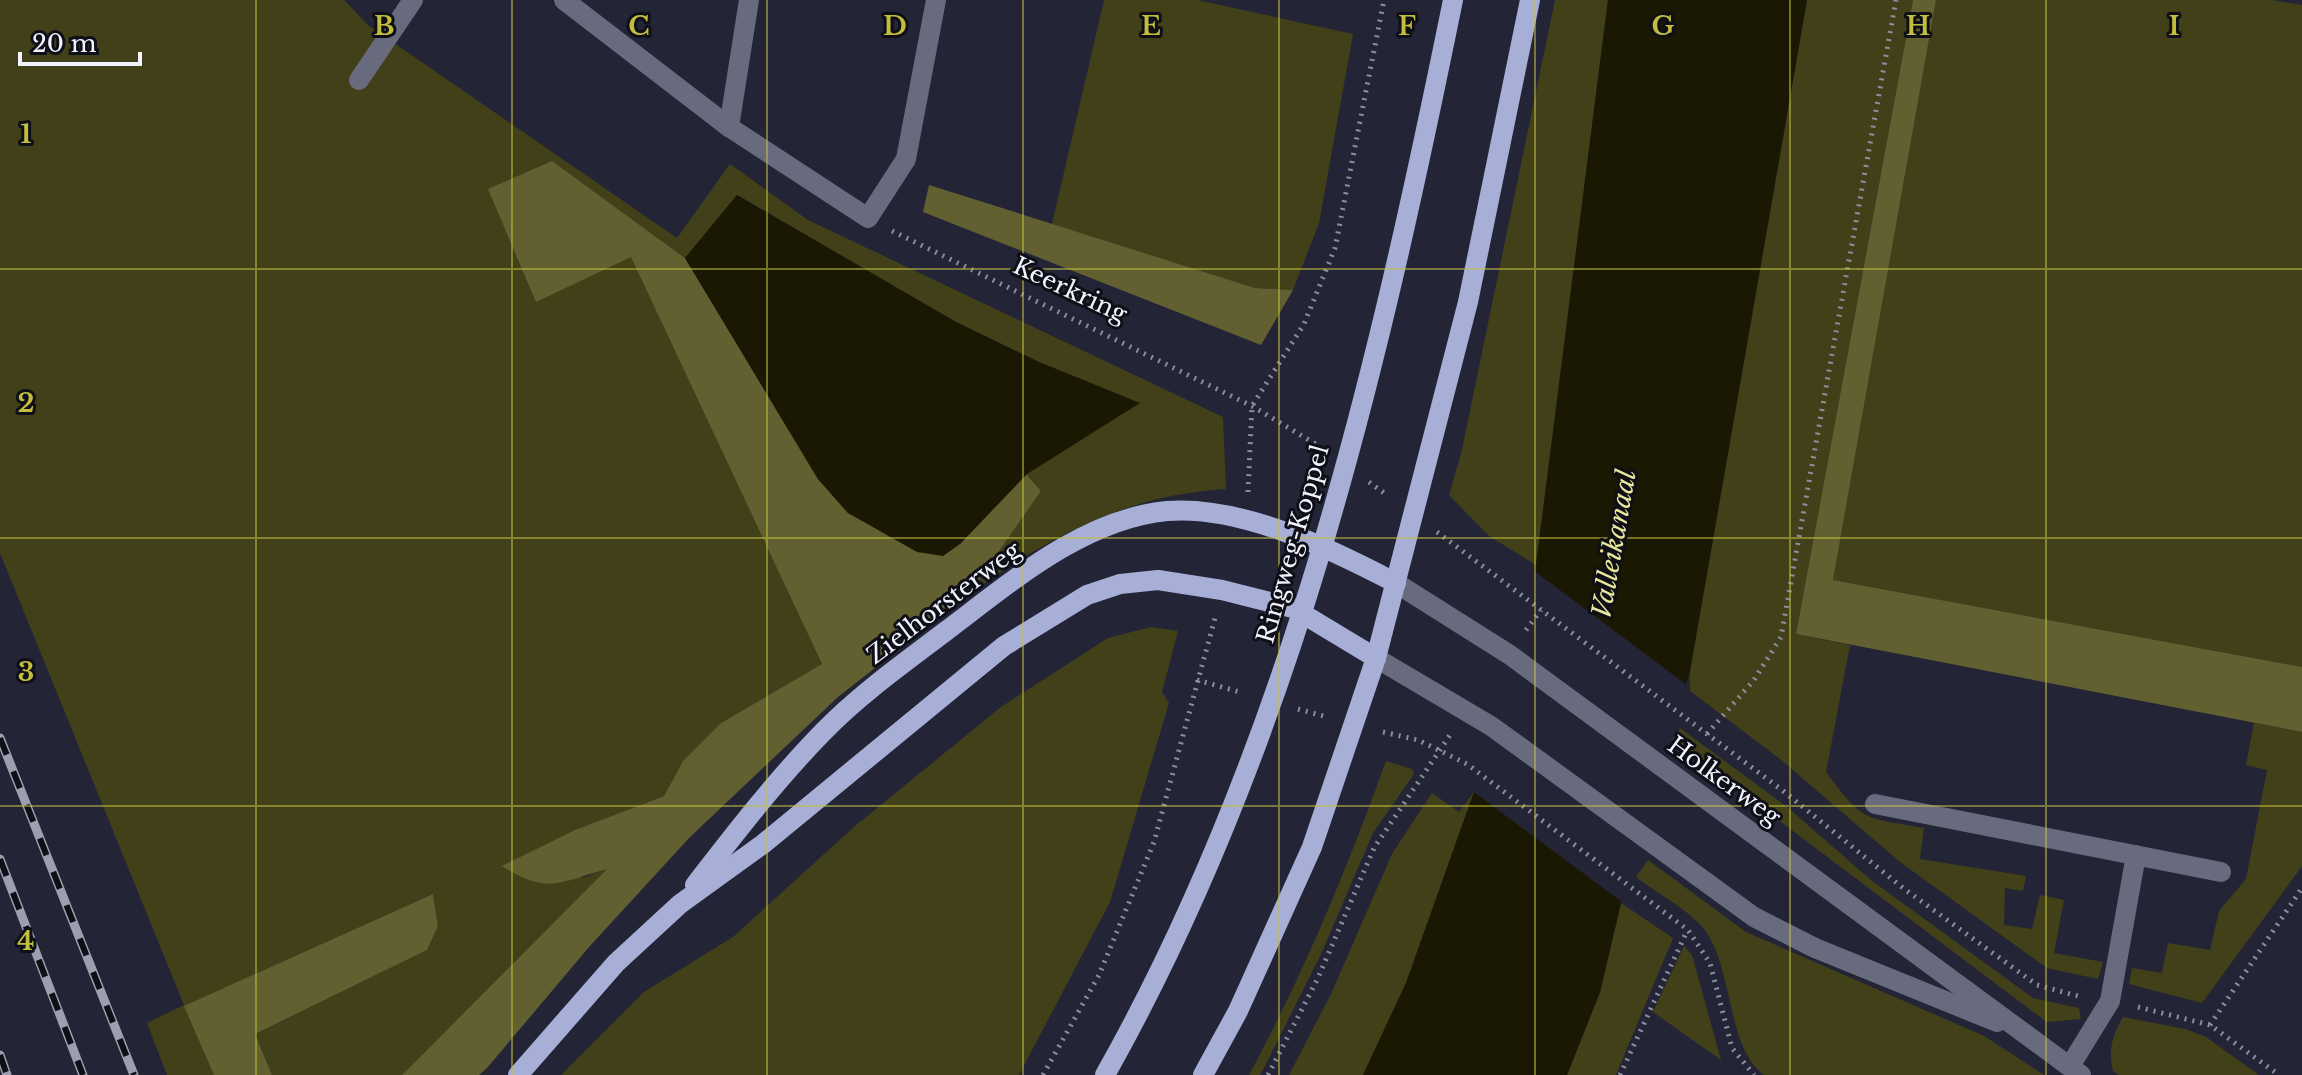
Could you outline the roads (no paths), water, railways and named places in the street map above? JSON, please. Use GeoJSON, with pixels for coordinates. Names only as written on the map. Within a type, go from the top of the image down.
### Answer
{"type":"FeatureCollection","features":[{"type":"Feature","properties":{"kind":"main road","name":"Ringweg-Koppel"},"geometry":{"type":"LineString","coordinates":[[1105,1075],[1146,1002],[1192,904],[1273,702],[1321,546],[1394,276],[1453,0]]}},
{"type":"Feature","properties":{"kind":"main road"},"geometry":{"type":"LineString","coordinates":[[1203,1075],[1238,1011],[1292,895],[1376,658],[1468,302],[1530,0]]}},
{"type":"Feature","properties":{"kind":"main road","name":"Zielhorsterweg"},"geometry":{"type":"LineString","coordinates":[[518,1075],[583,998],[680,904],[780,779],[845,711],[1003,589],[1069,545],[1131,518],[1191,511],[1241,519],[1321,546],[1396,583]]}},
{"type":"Feature","properties":{"kind":"main road","name":"Zielhorsterweg"},"geometry":{"type":"LineString","coordinates":[[680,904],[763,844],[1004,646],[1087,595],[1120,584],[1158,580],[1222,590],[1284,605],[1376,658]]}},
{"type":"Feature","properties":{"kind":"street"},"geometry":{"type":"LineString","coordinates":[[359,80],[413,0]]}},
{"type":"Feature","properties":{"kind":"street"},"geometry":{"type":"LineString","coordinates":[[564,0],[729,127],[868,218],[906,159],[936,0]]}},
{"type":"Feature","properties":{"kind":"street"},"geometry":{"type":"LineString","coordinates":[[729,127],[749,0]]}},
{"type":"Feature","properties":{"kind":"street","name":"Holkerweg"},"geometry":{"type":"LineString","coordinates":[[1396,583],[1510,655],[2075,1071],[2110,1001],[2136,855]]}},
{"type":"Feature","properties":{"kind":"street","name":"Holkerweg"},"geometry":{"type":"LineString","coordinates":[[1376,658],[1491,726],[1754,917],[1786,935],[2014,1029]]}},
{"type":"Feature","properties":{"kind":"street"},"geometry":{"type":"LineString","coordinates":[[1875,804],[2221,872]]}},
{"type":"Feature","properties":{"kind":"water","name":"Valleikanaal"},"geometry":{"type":"Polygon","coordinates":[[[1608,0],[1807,0],[1690,671],[1621,903],[1600,992],[1567,1075],[1363,1075],[1406,983],[1474,792],[1536,565],[1608,0]]]}},
{"type":"Feature","properties":{"kind":"water"},"geometry":{"type":"Polygon","coordinates":[[[737,195],[956,322],[1039,362],[1140,403],[1027,474],[960,544],[943,556],[917,552],[848,513],[818,479],[685,258],[737,195]]]}},
{"type":"Feature","properties":{"kind":"railway"},"geometry":{"type":"LineString","coordinates":[[0,738],[134,1075]]}},
{"type":"Feature","properties":{"kind":"railway"},"geometry":{"type":"LineString","coordinates":[[0,859],[83,1075]]}},
{"type":"Feature","properties":{"kind":"railway"},"geometry":{"type":"LineString","coordinates":[[0,1055],[7,1075]]}}]}
